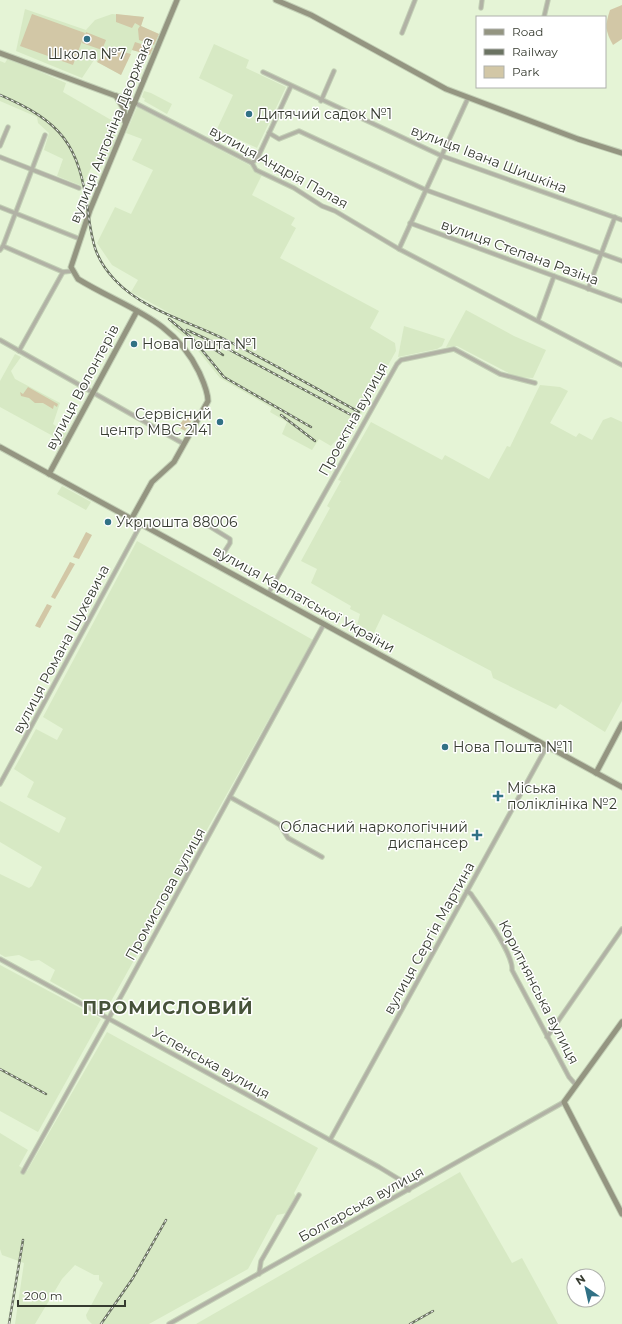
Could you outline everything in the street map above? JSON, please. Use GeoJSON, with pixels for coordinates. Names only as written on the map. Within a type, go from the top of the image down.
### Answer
{"type":"FeatureCollection","features":[{"type":"Feature","properties":{"kind":"street","name":"вулиця Антоніна Дворжака"},"geometry":{"type":"LineString","coordinates":[[72,271],[72,263],[90,210],[177,0]]}},
{"type":"Feature","properties":{"kind":"street"},"geometry":{"type":"LineString","coordinates":[[276,0],[311,15],[420,76],[468,98],[622,153]]}},
{"type":"Feature","properties":{"kind":"street"},"geometry":{"type":"LineString","coordinates":[[402,33],[415,0]]}},
{"type":"Feature","properties":{"kind":"street"},"geometry":{"type":"LineString","coordinates":[[481,8],[482,0]]}},
{"type":"Feature","properties":{"kind":"street"},"geometry":{"type":"LineString","coordinates":[[544,16],[548,0]]}},
{"type":"Feature","properties":{"kind":"street","name":"вулиця Андрія Палая"},"geometry":{"type":"LineString","coordinates":[[0,53],[135,103],[252,162],[256,170],[294,188],[322,206],[335,211],[399,249],[622,365]]}},
{"type":"Feature","properties":{"kind":"street"},"geometry":{"type":"LineString","coordinates":[[321,101],[334,71]]}},
{"type":"Feature","properties":{"kind":"street","name":"вулиця Івана Шишкіна"},"geometry":{"type":"LineString","coordinates":[[263,72],[321,101],[442,156],[622,220]]}},
{"type":"Feature","properties":{"kind":"street"},"geometry":{"type":"LineString","coordinates":[[252,162],[258,157],[291,86]]}},
{"type":"Feature","properties":{"kind":"street"},"geometry":{"type":"LineString","coordinates":[[116,96],[124,110],[125,125]]}},
{"type":"Feature","properties":{"kind":"street"},"geometry":{"type":"LineString","coordinates":[[399,249],[468,98]]}},
{"type":"Feature","properties":{"kind":"street"},"geometry":{"type":"LineString","coordinates":[[0,146],[8,127]]}},
{"type":"Feature","properties":{"kind":"street"},"geometry":{"type":"LineString","coordinates":[[269,133],[279,139],[299,131],[426,190],[622,261]]}},
{"type":"Feature","properties":{"kind":"street"},"geometry":{"type":"LineString","coordinates":[[0,250],[3,246],[45,135]]}},
{"type":"Feature","properties":{"kind":"street"},"geometry":{"type":"LineString","coordinates":[[0,157],[79,188]]}},
{"type":"Feature","properties":{"kind":"street"},"geometry":{"type":"LineString","coordinates":[[0,207],[80,239]]}},
{"type":"Feature","properties":{"kind":"street"},"geometry":{"type":"LineString","coordinates":[[588,288],[615,218]]}},
{"type":"Feature","properties":{"kind":"street","name":"вулиця Степана Разіна"},"geometry":{"type":"LineString","coordinates":[[410,223],[622,301]]}},
{"type":"Feature","properties":{"kind":"street"},"geometry":{"type":"LineString","coordinates":[[3,246],[63,272],[72,271],[80,280],[136,311],[174,336],[190,354],[207,391],[208,401],[174,462],[152,482],[132,518]]}},
{"type":"Feature","properties":{"kind":"street"},"geometry":{"type":"LineString","coordinates":[[19,351],[63,272]]}},
{"type":"Feature","properties":{"kind":"street"},"geometry":{"type":"LineString","coordinates":[[538,320],[554,276]]}},
{"type":"Feature","properties":{"kind":"street","name":"вулиця Волонтерів"},"geometry":{"type":"LineString","coordinates":[[49,474],[136,311]]}},
{"type":"Feature","properties":{"kind":"street"},"geometry":{"type":"LineString","coordinates":[[0,340],[184,444]]}},
{"type":"Feature","properties":{"kind":"street","name":"Проектна вулиця"},"geometry":{"type":"LineString","coordinates":[[268,594],[384,385],[396,364],[400,360],[454,349],[500,374],[535,383]]}},
{"type":"Feature","properties":{"kind":"street","name":"вулиця Карпатської України"},"geometry":{"type":"LineString","coordinates":[[0,447],[622,787]]}},
{"type":"Feature","properties":{"kind":"street","name":"вулиця Романа Шухевича"},"geometry":{"type":"LineString","coordinates":[[0,784],[141,524]]}},
{"type":"Feature","properties":{"kind":"street"},"geometry":{"type":"LineString","coordinates":[[209,526],[230,540],[230,543],[216,565]]}},
{"type":"Feature","properties":{"kind":"street","name":"Промислова вулиця"},"geometry":{"type":"LineString","coordinates":[[23,1172],[324,624]]}},
{"type":"Feature","properties":{"kind":"street"},"geometry":{"type":"LineString","coordinates":[[596,773],[622,724]]}},
{"type":"Feature","properties":{"kind":"street","name":"вулиця Сергія Мартина"},"geometry":{"type":"LineString","coordinates":[[330,1140],[547,746]]}},
{"type":"Feature","properties":{"kind":"street"},"geometry":{"type":"LineString","coordinates":[[230,797],[280,825],[288,838],[322,857]]}},
{"type":"Feature","properties":{"kind":"street","name":"Коритнянська вулиця"},"geometry":{"type":"LineString","coordinates":[[466,891],[471,894],[499,937],[513,964],[512,970],[569,1077],[576,1085]]}},
{"type":"Feature","properties":{"kind":"street"},"geometry":{"type":"LineString","coordinates":[[547,1037],[622,929]]}},
{"type":"Feature","properties":{"kind":"street","name":"Успенська вулиця"},"geometry":{"type":"LineString","coordinates":[[0,959],[402,1180],[409,1190]]}},
{"type":"Feature","properties":{"kind":"street","name":"Коритнянська вулиця"},"geometry":{"type":"LineString","coordinates":[[564,1102],[622,1022]]}},
{"type":"Feature","properties":{"kind":"street"},"geometry":{"type":"LineString","coordinates":[[564,1102],[622,1214]]}},
{"type":"Feature","properties":{"kind":"street","name":"Болгарська вулиця"},"geometry":{"type":"LineString","coordinates":[[170,1324],[564,1102]]}},
{"type":"Feature","properties":{"kind":"street"},"geometry":{"type":"LineString","coordinates":[[259,1274],[261,1261],[299,1194]]}},
{"type":"Feature","properties":{"kind":"shaded area","name":"Школа №7"},"geometry":{"type":"Polygon","coordinates":[[[25,9],[86,30],[95,20],[112,14],[144,17],[141,26],[159,34],[150,55],[132,50],[121,75],[94,60],[82,78],[16,51],[25,9]]]}},
{"type":"Feature","properties":{"kind":"shaded area","name":"Дитячий садок №1"},"geometry":{"type":"Polygon","coordinates":[[[214,44],[249,60],[246,68],[286,87],[257,148],[217,129],[233,95],[199,78],[214,44]]]}},
{"type":"Feature","properties":{"kind":"shaded area"},"geometry":{"type":"Polygon","coordinates":[[[8,58],[66,83],[63,92],[118,124],[114,133],[116,134],[114,143],[105,164],[95,160],[82,186],[57,176],[63,159],[44,150],[49,133],[38,123],[37,117],[0,101],[0,61],[5,63],[8,58]]]}},
{"type":"Feature","properties":{"kind":"shaded area"},"geometry":{"type":"Polygon","coordinates":[[[144,91],[172,104],[167,114],[144,101],[145,99],[142,97],[144,91]]]}},
{"type":"Feature","properties":{"kind":"shaded area"},"geometry":{"type":"Polygon","coordinates":[[[137,107],[251,166],[255,172],[262,175],[252,195],[295,218],[291,225],[296,228],[280,258],[379,311],[370,328],[395,343],[396,351],[350,434],[344,431],[331,446],[319,439],[312,450],[282,434],[287,422],[270,412],[272,408],[220,378],[191,342],[171,326],[177,317],[131,292],[138,280],[112,265],[97,243],[115,207],[131,214],[153,170],[132,160],[142,139],[126,133],[137,107]]]}},
{"type":"Feature","properties":{"kind":"shaded area"},"geometry":{"type":"Polygon","coordinates":[[[466,310],[514,336],[546,350],[533,378],[516,377],[457,346],[446,347],[466,310]]]}},
{"type":"Feature","properties":{"kind":"shaded area"},"geometry":{"type":"Polygon","coordinates":[[[404,326],[445,339],[442,346],[437,349],[398,357],[404,326]]]}},
{"type":"Feature","properties":{"kind":"shaded area"},"geometry":{"type":"Polygon","coordinates":[[[15,354],[21,357],[11,371],[15,379],[60,403],[53,424],[67,433],[62,441],[0,407],[0,381],[15,354]]]}},
{"type":"Feature","properties":{"kind":"shaded area"},"geometry":{"type":"Polygon","coordinates":[[[540,385],[560,387],[568,391],[550,423],[576,437],[579,433],[592,440],[603,420],[611,417],[622,422],[622,701],[605,732],[560,704],[556,709],[493,678],[491,671],[383,614],[370,641],[355,633],[360,614],[350,609],[351,606],[311,583],[317,569],[301,561],[330,508],[327,506],[341,481],[338,480],[371,422],[442,460],[445,455],[489,479],[507,446],[510,447],[540,385]]]}},
{"type":"Feature","properties":{"kind":"shaded area"},"geometry":{"type":"Polygon","coordinates":[[[62,486],[91,502],[86,510],[57,494],[62,486]]]}},
{"type":"Feature","properties":{"kind":"shaded area"},"geometry":{"type":"Polygon","coordinates":[[[137,541],[313,640],[105,1012],[50,981],[55,970],[39,960],[31,961],[19,955],[5,957],[0,954],[0,874],[29,888],[32,886],[42,867],[0,842],[0,801],[59,833],[66,818],[27,797],[34,782],[14,769],[36,729],[57,740],[63,729],[43,717],[137,541]]]}},
{"type":"Feature","properties":{"kind":"shaded area"},"geometry":{"type":"Polygon","coordinates":[[[0,965],[101,1019],[38,1132],[0,1111],[0,965]]]}},
{"type":"Feature","properties":{"kind":"shaded area"},"geometry":{"type":"Polygon","coordinates":[[[107,1032],[318,1148],[294,1193],[296,1197],[287,1213],[277,1215],[248,1269],[149,1324],[92,1324],[87,1319],[86,1315],[103,1283],[99,1280],[99,1275],[94,1275],[75,1265],[62,1279],[35,1324],[15,1324],[24,1263],[2,1255],[0,1249],[0,1133],[28,1150],[19,1166],[27,1171],[107,1032]]]}},
{"type":"Feature","properties":{"kind":"shaded area"},"geometry":{"type":"Polygon","coordinates":[[[460,1172],[512,1263],[522,1258],[558,1324],[196,1324],[460,1172]]]}},
{"type":"Feature","properties":{"kind":"green space"},"geometry":{"type":"Polygon","coordinates":[[[622,5],[622,39],[613,45],[607,32],[607,20],[610,10],[622,5]]]}},
{"type":"Feature","properties":{"kind":"green space"},"geometry":{"type":"Polygon","coordinates":[[[32,14],[85,33],[73,65],[20,46],[32,14]]]}},
{"type":"Feature","properties":{"kind":"green space"},"geometry":{"type":"Polygon","coordinates":[[[116,14],[144,17],[141,26],[159,34],[154,45],[139,40],[138,29],[140,26],[135,23],[132,28],[116,22],[116,14]]]}},
{"type":"Feature","properties":{"kind":"green space"},"geometry":{"type":"Polygon","coordinates":[[[86,32],[106,40],[102,50],[82,43],[86,32]]]}},
{"type":"Feature","properties":{"kind":"green space"},"geometry":{"type":"Polygon","coordinates":[[[135,42],[153,48],[150,55],[132,50],[135,42]]]}},
{"type":"Feature","properties":{"kind":"green space"},"geometry":{"type":"Polygon","coordinates":[[[109,48],[131,54],[121,75],[97,62],[109,48]]]}},
{"type":"Feature","properties":{"kind":"green space"},"geometry":{"type":"Polygon","coordinates":[[[28,387],[58,404],[57,407],[54,405],[53,409],[43,403],[35,403],[29,398],[21,396],[20,392],[23,394],[28,387]]]}},
{"type":"Feature","properties":{"kind":"green space"},"geometry":{"type":"Polygon","coordinates":[[[186,416],[192,420],[185,431],[178,427],[186,416]]]}},
{"type":"Feature","properties":{"kind":"green space"},"geometry":{"type":"Polygon","coordinates":[[[86,532],[92,535],[79,559],[73,557],[86,532]]]}},
{"type":"Feature","properties":{"kind":"green space"},"geometry":{"type":"Polygon","coordinates":[[[70,562],[75,564],[55,599],[51,597],[70,562]]]}},
{"type":"Feature","properties":{"kind":"green space"},"geometry":{"type":"Polygon","coordinates":[[[47,604],[52,606],[40,628],[35,626],[47,604]]]}},
{"type":"Feature","properties":{"kind":"railway"},"geometry":{"type":"LineString","coordinates":[[0,95],[39,115],[53,126],[64,138],[73,152],[79,169],[91,231],[98,256],[108,272],[127,291],[153,308],[243,348],[359,412]]}},
{"type":"Feature","properties":{"kind":"railway"},"geometry":{"type":"LineString","coordinates":[[169,319],[193,339],[224,377],[311,427]]}},
{"type":"Feature","properties":{"kind":"railway"},"geometry":{"type":"LineString","coordinates":[[187,330],[228,349],[355,417]]}},
{"type":"Feature","properties":{"kind":"railway"},"geometry":{"type":"LineString","coordinates":[[203,342],[223,355]]}},
{"type":"Feature","properties":{"kind":"railway"},"geometry":{"type":"LineString","coordinates":[[281,415],[315,441]]}},
{"type":"Feature","properties":{"kind":"railway"},"geometry":{"type":"LineString","coordinates":[[0,1069],[46,1094]]}},
{"type":"Feature","properties":{"kind":"railway"},"geometry":{"type":"LineString","coordinates":[[101,1324],[133,1278],[166,1220]]}},
{"type":"Feature","properties":{"kind":"railway"},"geometry":{"type":"LineString","coordinates":[[9,1324],[23,1240]]}},
{"type":"Feature","properties":{"kind":"railway"},"geometry":{"type":"LineString","coordinates":[[410,1324],[433,1311]]}},
{"type":"Feature","properties":{"kind":"place","name":"Школа №7"},"geometry":{"type":"Point","coordinates":[87,39]}},
{"type":"Feature","properties":{"kind":"place","name":"Дитячий садок №1"},"geometry":{"type":"Point","coordinates":[249,114]}},
{"type":"Feature","properties":{"kind":"place","name":"Нова Пошта №1"},"geometry":{"type":"Point","coordinates":[134,344]}},
{"type":"Feature","properties":{"kind":"place","name":"Сервісний центр МВС 2141"},"geometry":{"type":"Point","coordinates":[220,422]}},
{"type":"Feature","properties":{"kind":"place","name":"Укрпошта 88006"},"geometry":{"type":"Point","coordinates":[108,522]}},
{"type":"Feature","properties":{"kind":"place","name":"Нова Пошта №11"},"geometry":{"type":"Point","coordinates":[445,747]}},
{"type":"Feature","properties":{"kind":"place","name":"Міська поліклініка №2"},"geometry":{"type":"Point","coordinates":[498,796]}},
{"type":"Feature","properties":{"kind":"place","name":"Обласний наркологічний диспансер"},"geometry":{"type":"Point","coordinates":[477,835]}},
{"type":"Feature","properties":{"kind":"district","name":"ПРОМИСЛОВИЙ"},"geometry":{"type":"Point","coordinates":[168,1008]}}]}
